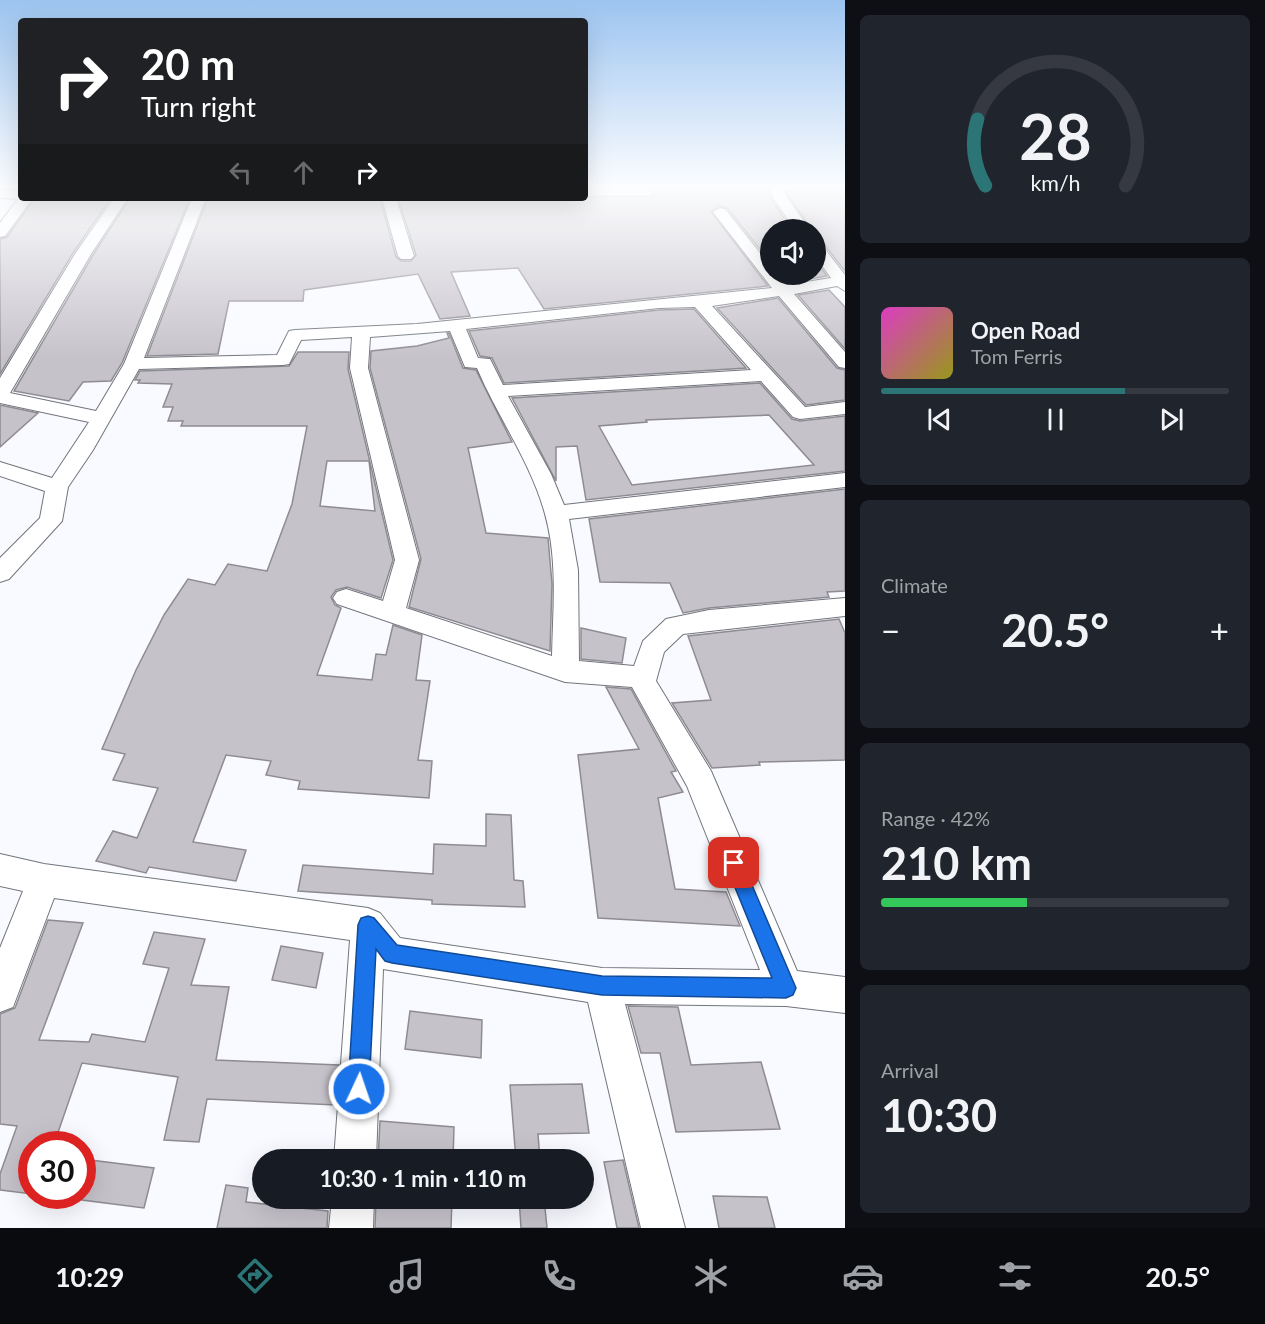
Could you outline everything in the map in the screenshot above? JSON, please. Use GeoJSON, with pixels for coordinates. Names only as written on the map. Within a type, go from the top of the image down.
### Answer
{"type":"FeatureCollection","features":[{"type":"Feature","properties":{"kind":"street"},"geometry":{"type":"LineString","coordinates":[[90,244],[0,395],[100,418]]}},
{"type":"Feature","properties":{"kind":"street"},"geometry":{"type":"LineString","coordinates":[[0,573],[51,521],[57,487],[83,450],[133,364],[181,244]]}},
{"type":"Feature","properties":{"kind":"street"},"geometry":{"type":"LineString","coordinates":[[402,244],[405,256]]}},
{"type":"Feature","properties":{"kind":"street"},"geometry":{"type":"LineString","coordinates":[[743,244],[845,363]]}},
{"type":"Feature","properties":{"kind":"street"},"geometry":{"type":"LineString","coordinates":[[826,260],[843,283]]}},
{"type":"Feature","properties":{"kind":"street"},"geometry":{"type":"LineString","coordinates":[[133,364],[284,360],[295,334],[361,333],[659,303],[701,304],[783,290],[843,283]]}},
{"type":"Feature","properties":{"kind":"street"},"geometry":{"type":"LineString","coordinates":[[701,304],[800,412],[845,408]]}},
{"type":"Feature","properties":{"kind":"street"},"geometry":{"type":"LineString","coordinates":[[456,324],[471,363],[484,363],[495,391],[547,489],[556,513],[566,551],[566,671]]}},
{"type":"Feature","properties":{"kind":"street"},"geometry":{"type":"LineString","coordinates":[[361,333],[359,368],[408,560],[392,611]]}},
{"type":"Feature","properties":{"kind":"street"},"geometry":{"type":"LineString","coordinates":[[495,391],[766,375]]}},
{"type":"Feature","properties":{"kind":"street"},"geometry":{"type":"LineString","coordinates":[[0,470],[57,487]]}},
{"type":"Feature","properties":{"kind":"street"},"geometry":{"type":"LineString","coordinates":[[556,513],[845,480]]}},
{"type":"Feature","properties":{"kind":"street"},"geometry":{"type":"LineString","coordinates":[[346,598],[392,611],[566,671],[640,677],[645,677],[652,648],[675,626],[709,620],[845,607]]}},
{"type":"Feature","properties":{"kind":"street"},"geometry":{"type":"LineString","coordinates":[[640,677],[666,726],[700,780],[786,988]]}},
{"type":"Feature","properties":{"kind":"street"},"geometry":{"type":"LineString","coordinates":[[0,870],[44,880],[368,925],[392,954],[602,986],[786,988],[845,995]]}},
{"type":"Feature","properties":{"kind":"street"},"geometry":{"type":"LineString","coordinates":[[0,994],[44,880]]}},
{"type":"Feature","properties":{"kind":"street"},"geometry":{"type":"LineString","coordinates":[[356,1149],[368,925]]}},
{"type":"Feature","properties":{"kind":"street"},"geometry":{"type":"LineString","coordinates":[[602,986],[663,1228]]}},
{"type":"Feature","properties":{"kind":"street"},"geometry":{"type":"LineString","coordinates":[[351,1228],[352,1209]]}},
{"type":"Feature","properties":{"kind":"building"},"geometry":{"type":"Polygon","coordinates":[[[0,244],[79,244],[73,253],[0,374],[0,244]]]}},
{"type":"Feature","properties":{"kind":"building"},"geometry":{"type":"Polygon","coordinates":[[[100,244],[171,244],[122,363],[111,381],[83,382],[69,401],[14,391],[100,244]]]}},
{"type":"Feature","properties":{"kind":"building"},"geometry":{"type":"Polygon","coordinates":[[[190,244],[393,244],[396,257],[401,261],[411,261],[416,255],[413,244],[736,244],[760,276],[760,285],[768,286],[544,309],[518,268],[451,272],[470,316],[440,319],[418,274],[304,290],[303,301],[229,301],[218,354],[147,356],[190,244]]]}},
{"type":"Feature","properties":{"kind":"building"},"geometry":{"type":"Polygon","coordinates":[[[826,244],[845,244],[845,271],[826,244]]]}},
{"type":"Feature","properties":{"kind":"building"},"geometry":{"type":"Polygon","coordinates":[[[829,290],[845,307],[845,349],[798,295],[829,290]]]}},
{"type":"Feature","properties":{"kind":"building"},"geometry":{"type":"Polygon","coordinates":[[[778,298],[837,368],[845,370],[845,400],[806,405],[717,308],[778,298]]]}},
{"type":"Feature","properties":{"kind":"building"},"geometry":{"type":"Polygon","coordinates":[[[694,309],[746,368],[504,383],[492,358],[480,356],[469,331],[659,310],[694,309]]]}},
{"type":"Feature","properties":{"kind":"building"},"geometry":{"type":"Polygon","coordinates":[[[447,333],[449,333],[463,368],[476,370],[512,442],[468,448],[486,533],[548,538],[552,584],[550,651],[409,607],[421,559],[370,368],[371,351],[417,346],[449,338],[447,333]]]}},
{"type":"Feature","properties":{"kind":"building"},"geometry":{"type":"Polygon","coordinates":[[[298,352],[349,352],[348,369],[393,560],[381,598],[347,587],[336,590],[331,597],[335,605],[341,608],[317,675],[372,680],[376,654],[386,655],[393,625],[422,635],[416,680],[430,681],[418,760],[432,761],[429,798],[298,789],[300,781],[266,775],[271,761],[226,755],[193,842],[246,850],[236,881],[149,867],[146,873],[96,861],[113,831],[137,838],[158,788],[113,780],[125,754],[102,749],[136,670],[164,615],[188,579],[215,585],[228,564],[267,571],[292,504],[307,426],[181,426],[183,421],[168,421],[173,407],[163,407],[172,384],[138,383],[140,380],[135,380],[140,371],[289,366],[298,352]],[[327,461],[320,506],[375,511],[369,461],[327,461]]]}},
{"type":"Feature","properties":{"kind":"building"},"geometry":{"type":"Polygon","coordinates":[[[760,383],[792,419],[800,421],[845,416],[845,471],[586,500],[577,446],[556,447],[556,481],[512,398],[760,383]],[[769,415],[646,420],[647,422],[599,426],[632,485],[814,465],[769,415]]]}},
{"type":"Feature","properties":{"kind":"building"},"geometry":{"type":"Polygon","coordinates":[[[0,405],[38,413],[0,447],[0,405]]]}},
{"type":"Feature","properties":{"kind":"building"},"geometry":{"type":"Polygon","coordinates":[[[845,489],[845,591],[827,592],[829,597],[709,608],[683,613],[670,583],[600,582],[589,519],[845,489]]]}},
{"type":"Feature","properties":{"kind":"building"},"geometry":{"type":"Polygon","coordinates":[[[839,619],[845,633],[845,760],[759,762],[760,765],[712,768],[672,703],[711,700],[688,636],[839,619]]]}},
{"type":"Feature","properties":{"kind":"building"},"geometry":{"type":"Polygon","coordinates":[[[581,628],[626,638],[622,663],[581,659],[581,628]]]}},
{"type":"Feature","properties":{"kind":"building"},"geometry":{"type":"Polygon","coordinates":[[[606,687],[631,689],[676,771],[671,772],[683,792],[658,798],[675,889],[726,892],[740,926],[598,918],[578,755],[639,749],[606,687]]]}},
{"type":"Feature","properties":{"kind":"building"},"geometry":{"type":"Polygon","coordinates":[[[486,814],[511,815],[514,880],[523,881],[525,907],[432,904],[432,900],[298,891],[303,865],[433,874],[434,844],[486,846],[486,814]]]}},
{"type":"Feature","properties":{"kind":"building"},"geometry":{"type":"Polygon","coordinates":[[[48,920],[83,923],[39,1040],[89,1042],[92,1034],[145,1042],[169,968],[143,964],[154,932],[205,939],[191,985],[229,987],[216,1060],[339,1065],[336,1105],[207,1099],[199,1142],[164,1140],[178,1077],[82,1063],[58,1131],[18,1131],[18,1192],[0,1190],[0,1174],[17,1126],[0,1124],[0,1014],[15,1008],[48,920]]]}},
{"type":"Feature","properties":{"kind":"building"},"geometry":{"type":"Polygon","coordinates":[[[281,946],[323,953],[316,988],[272,980],[281,946]]]}},
{"type":"Feature","properties":{"kind":"building"},"geometry":{"type":"Polygon","coordinates":[[[628,1006],[678,1007],[691,1065],[761,1062],[780,1129],[676,1132],[660,1053],[641,1053],[628,1006]]]}},
{"type":"Feature","properties":{"kind":"building"},"geometry":{"type":"Polygon","coordinates":[[[410,1011],[482,1020],[481,1058],[405,1049],[410,1011]]]}},
{"type":"Feature","properties":{"kind":"building"},"geometry":{"type":"Polygon","coordinates":[[[582,1084],[589,1133],[538,1134],[539,1149],[515,1149],[510,1085],[582,1084]]]}},
{"type":"Feature","properties":{"kind":"building"},"geometry":{"type":"Polygon","coordinates":[[[380,1121],[454,1127],[453,1149],[379,1149],[380,1121]]]}},
{"type":"Feature","properties":{"kind":"building"},"geometry":{"type":"Polygon","coordinates":[[[623,1160],[639,1228],[617,1228],[604,1162],[623,1160]]]}},
{"type":"Feature","properties":{"kind":"building"},"geometry":{"type":"Polygon","coordinates":[[[96,1161],[154,1168],[144,1208],[96,1202],[96,1161]]]}},
{"type":"Feature","properties":{"kind":"building"},"geometry":{"type":"Polygon","coordinates":[[[226,1185],[248,1188],[246,1202],[252,1203],[252,1209],[328,1211],[327,1228],[217,1228],[226,1185]]]}},
{"type":"Feature","properties":{"kind":"building"},"geometry":{"type":"Polygon","coordinates":[[[713,1196],[767,1197],[775,1228],[719,1228],[713,1196]]]}},
{"type":"Feature","properties":{"kind":"building"},"geometry":{"type":"Polygon","coordinates":[[[376,1209],[452,1209],[451,1228],[375,1228],[376,1209]]]}},
{"type":"Feature","properties":{"kind":"building"},"geometry":{"type":"Polygon","coordinates":[[[520,1209],[545,1209],[547,1228],[521,1228],[520,1209]]]}},
{"type":"Feature","properties":{"kind":"route"},"geometry":{"type":"LineString","coordinates":[[359,1089],[368,925],[392,954],[602,986],[786,988],[734,863]]}}]}
